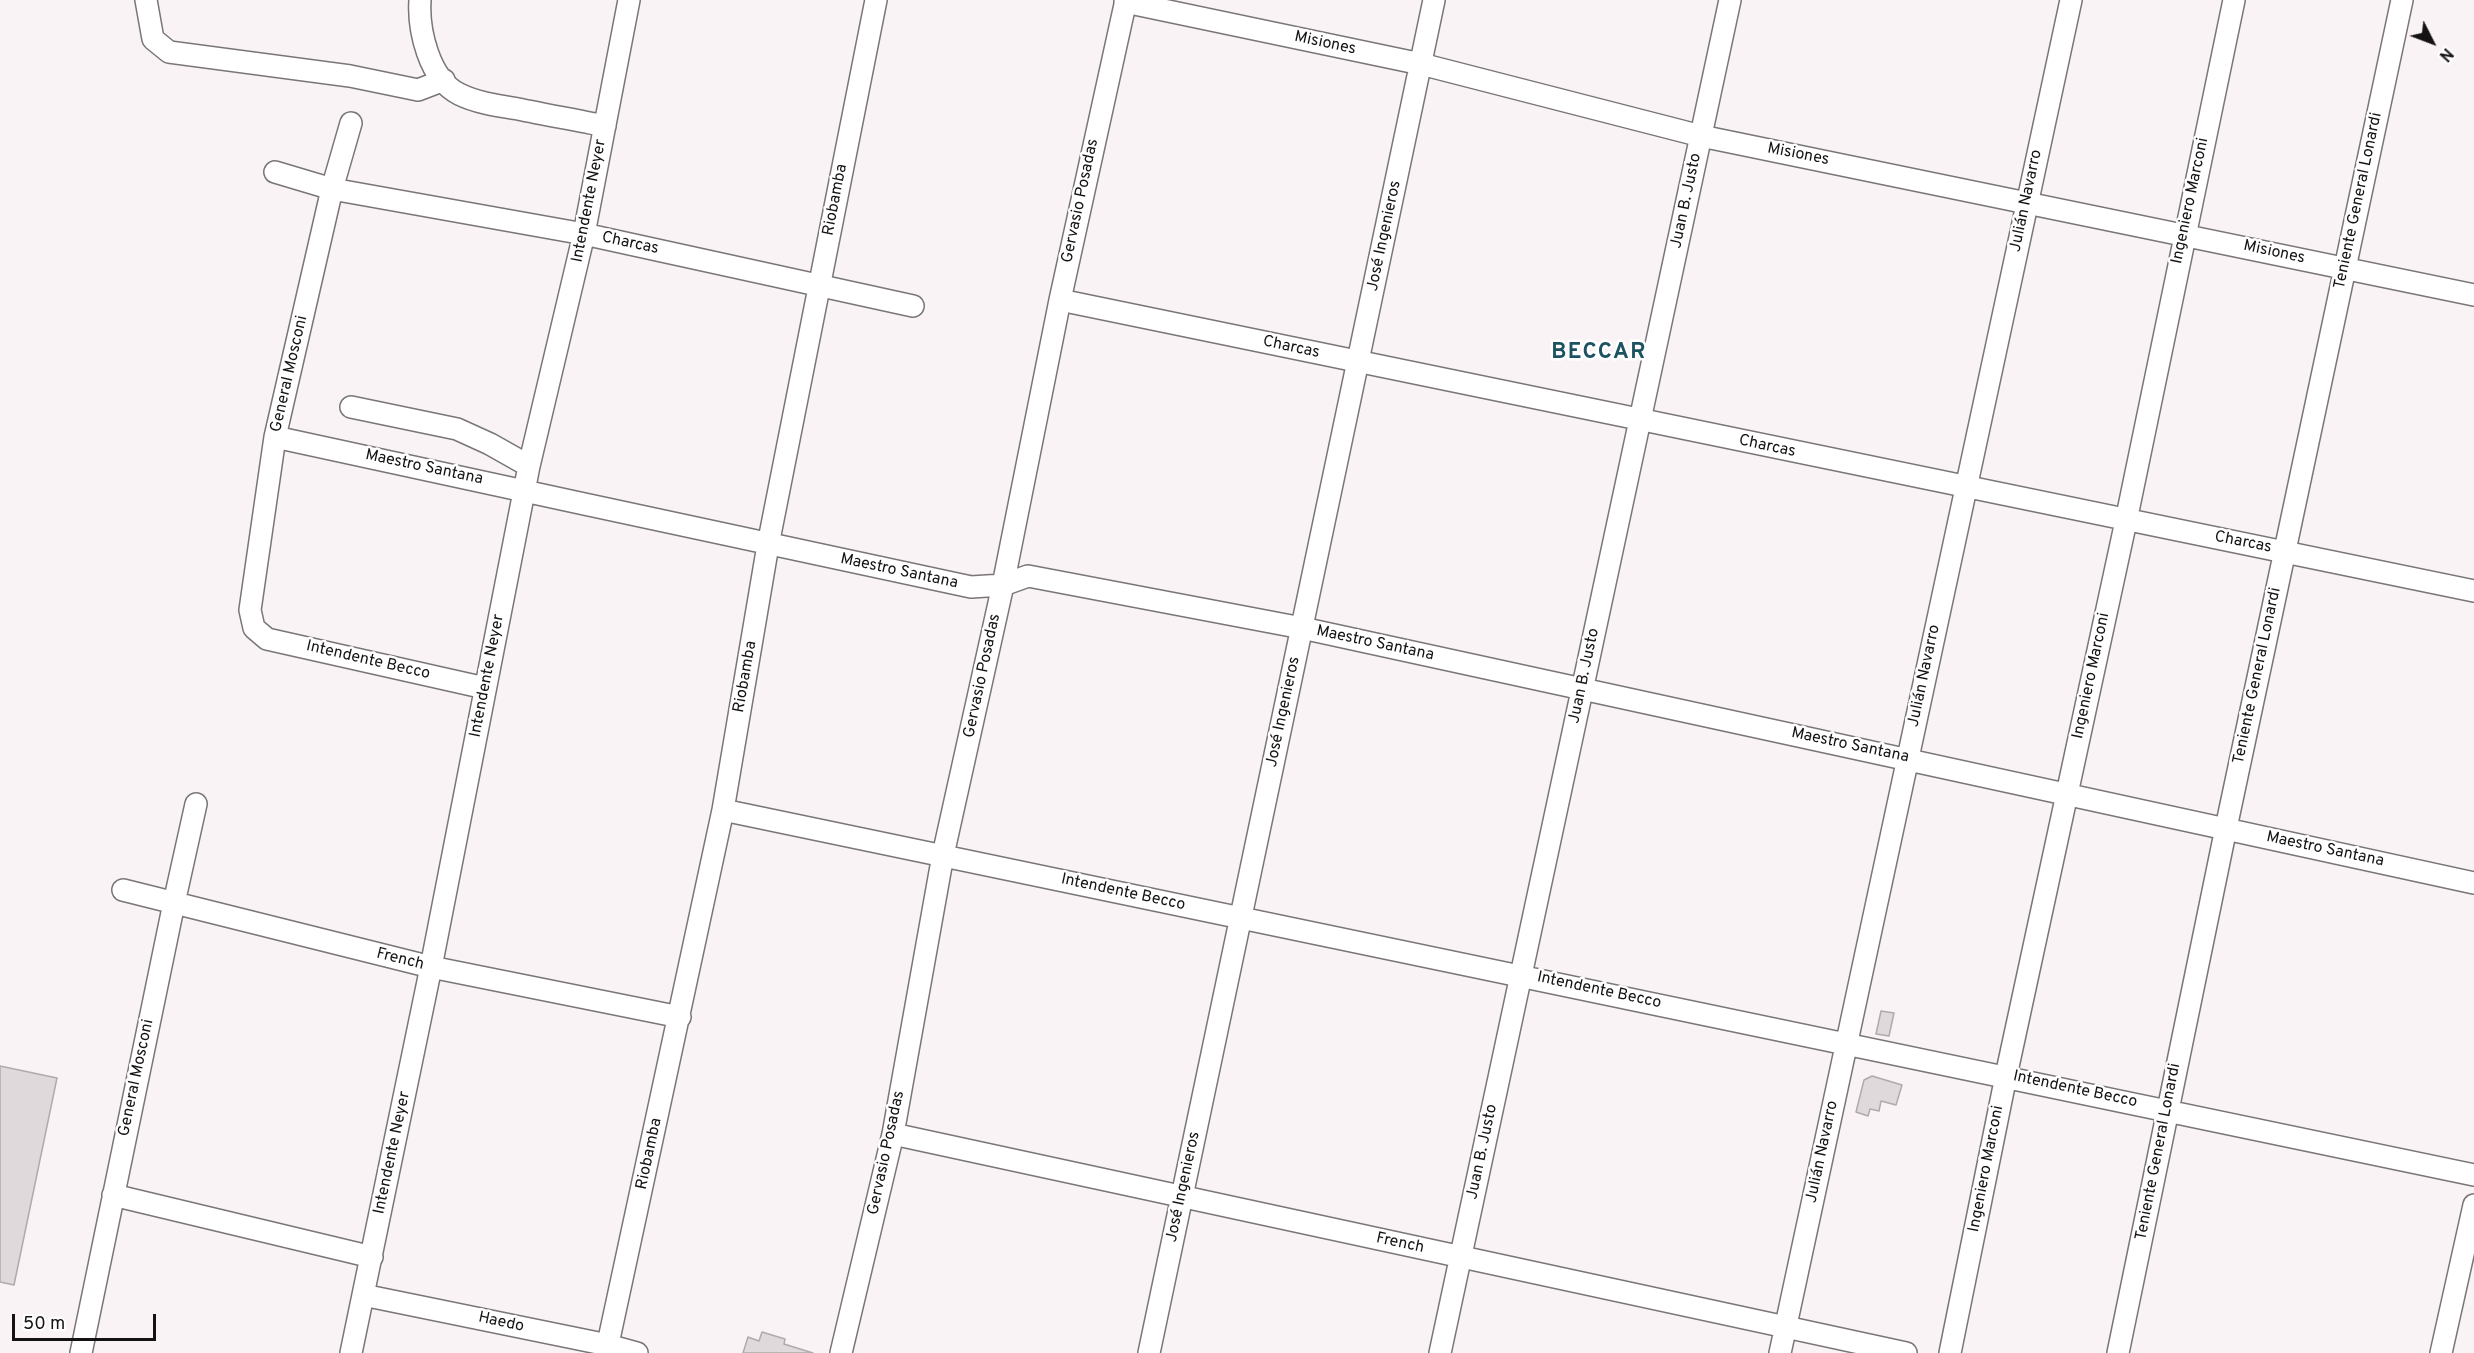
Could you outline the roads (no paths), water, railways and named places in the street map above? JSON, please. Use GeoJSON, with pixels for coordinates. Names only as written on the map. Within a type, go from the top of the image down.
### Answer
{"type":"FeatureCollection","features":[{"type":"Feature","properties":{"kind":"street"},"geometry":{"type":"LineString","coordinates":[[146,0],[153,39],[169,52],[350,76],[418,90],[444,81]]}},
{"type":"Feature","properties":{"kind":"street"},"geometry":{"type":"LineString","coordinates":[[420,0],[421,32],[429,58],[444,81],[458,94],[485,103],[605,126]]}},
{"type":"Feature","properties":{"kind":"street","name":"Intendente Neyer"},"geometry":{"type":"LineString","coordinates":[[351,1353],[431,967],[529,466],[584,234],[629,0]]}},
{"type":"Feature","properties":{"kind":"street","name":"Riobamba"},"geometry":{"type":"LineString","coordinates":[[607,1349],[723,810],[768,545],[876,0]]}},
{"type":"Feature","properties":{"kind":"street","name":"José Ingenieros"},"geometry":{"type":"LineString","coordinates":[[1149,1353],[1434,0]]}},
{"type":"Feature","properties":{"kind":"street","name":"Juan B. Justo"},"geometry":{"type":"LineString","coordinates":[[1440,1353],[1730,0]]}},
{"type":"Feature","properties":{"kind":"street","name":"Julián Navarro"},"geometry":{"type":"LineString","coordinates":[[1780,1353],[2071,0]]}},
{"type":"Feature","properties":{"kind":"street","name":"Ingeniero Marconi"},"geometry":{"type":"LineString","coordinates":[[1950,1353],[2006,1076],[2126,521],[2234,0]]}},
{"type":"Feature","properties":{"kind":"street","name":"Teniente General Lonardi"},"geometry":{"type":"LineString","coordinates":[[2118,1353],[2284,551],[2402,0]]}},
{"type":"Feature","properties":{"kind":"street","name":"Misiones"},"geometry":{"type":"LineString","coordinates":[[1125,1],[1421,64],[1701,136],[2474,295]]}},
{"type":"Feature","properties":{"kind":"street","name":"Gervasio Posadas"},"geometry":{"type":"LineString","coordinates":[[841,1353],[893,1134],[943,855],[1003,585],[1060,300],[1125,1]]}},
{"type":"Feature","properties":{"kind":"street","name":"General Mosconi"},"geometry":{"type":"LineString","coordinates":[[254,627],[250,610],[275,437],[332,189],[351,123]]}},
{"type":"Feature","properties":{"kind":"street","name":"Charcas"},"geometry":{"type":"LineString","coordinates":[[275,172],[332,189],[584,234],[913,306]]}},
{"type":"Feature","properties":{"kind":"street","name":"Charcas"},"geometry":{"type":"LineString","coordinates":[[1060,300],[2474,591]]}},
{"type":"Feature","properties":{"kind":"street"},"geometry":{"type":"LineString","coordinates":[[351,406],[457,429],[529,466]]}},
{"type":"Feature","properties":{"kind":"street","name":"Maestro Santana"},"geometry":{"type":"LineString","coordinates":[[275,437],[971,587],[1003,585],[1028,576],[1302,628],[2474,883]]}},
{"type":"Feature","properties":{"kind":"street","name":"Intendente Becco"},"geometry":{"type":"LineString","coordinates":[[254,627],[267,639],[485,688]]}},
{"type":"Feature","properties":{"kind":"street","name":"General Mosconi"},"geometry":{"type":"LineString","coordinates":[[81,1353],[196,804]]}},
{"type":"Feature","properties":{"kind":"street","name":"Intendente Becco"},"geometry":{"type":"LineString","coordinates":[[723,810],[1846,1042],[2474,1175]]}},
{"type":"Feature","properties":{"kind":"street","name":"French"},"geometry":{"type":"LineString","coordinates":[[123,890],[431,967],[680,1017]]}},
{"type":"Feature","properties":{"kind":"street","name":"French"},"geometry":{"type":"LineString","coordinates":[[893,1134],[1906,1353]]}},
{"type":"Feature","properties":{"kind":"street"},"geometry":{"type":"LineString","coordinates":[[113,1195],[372,1257]]}},
{"type":"Feature","properties":{"kind":"street"},"geometry":{"type":"LineString","coordinates":[[2441,1353],[2474,1204]]}},
{"type":"Feature","properties":{"kind":"street","name":"Haedo"},"geometry":{"type":"LineString","coordinates":[[363,1295],[607,1349],[638,1353]]}},
{"type":"Feature","properties":{"kind":"district","name":"BECCAR"},"geometry":{"type":"Point","coordinates":[1599,354]}}]}
